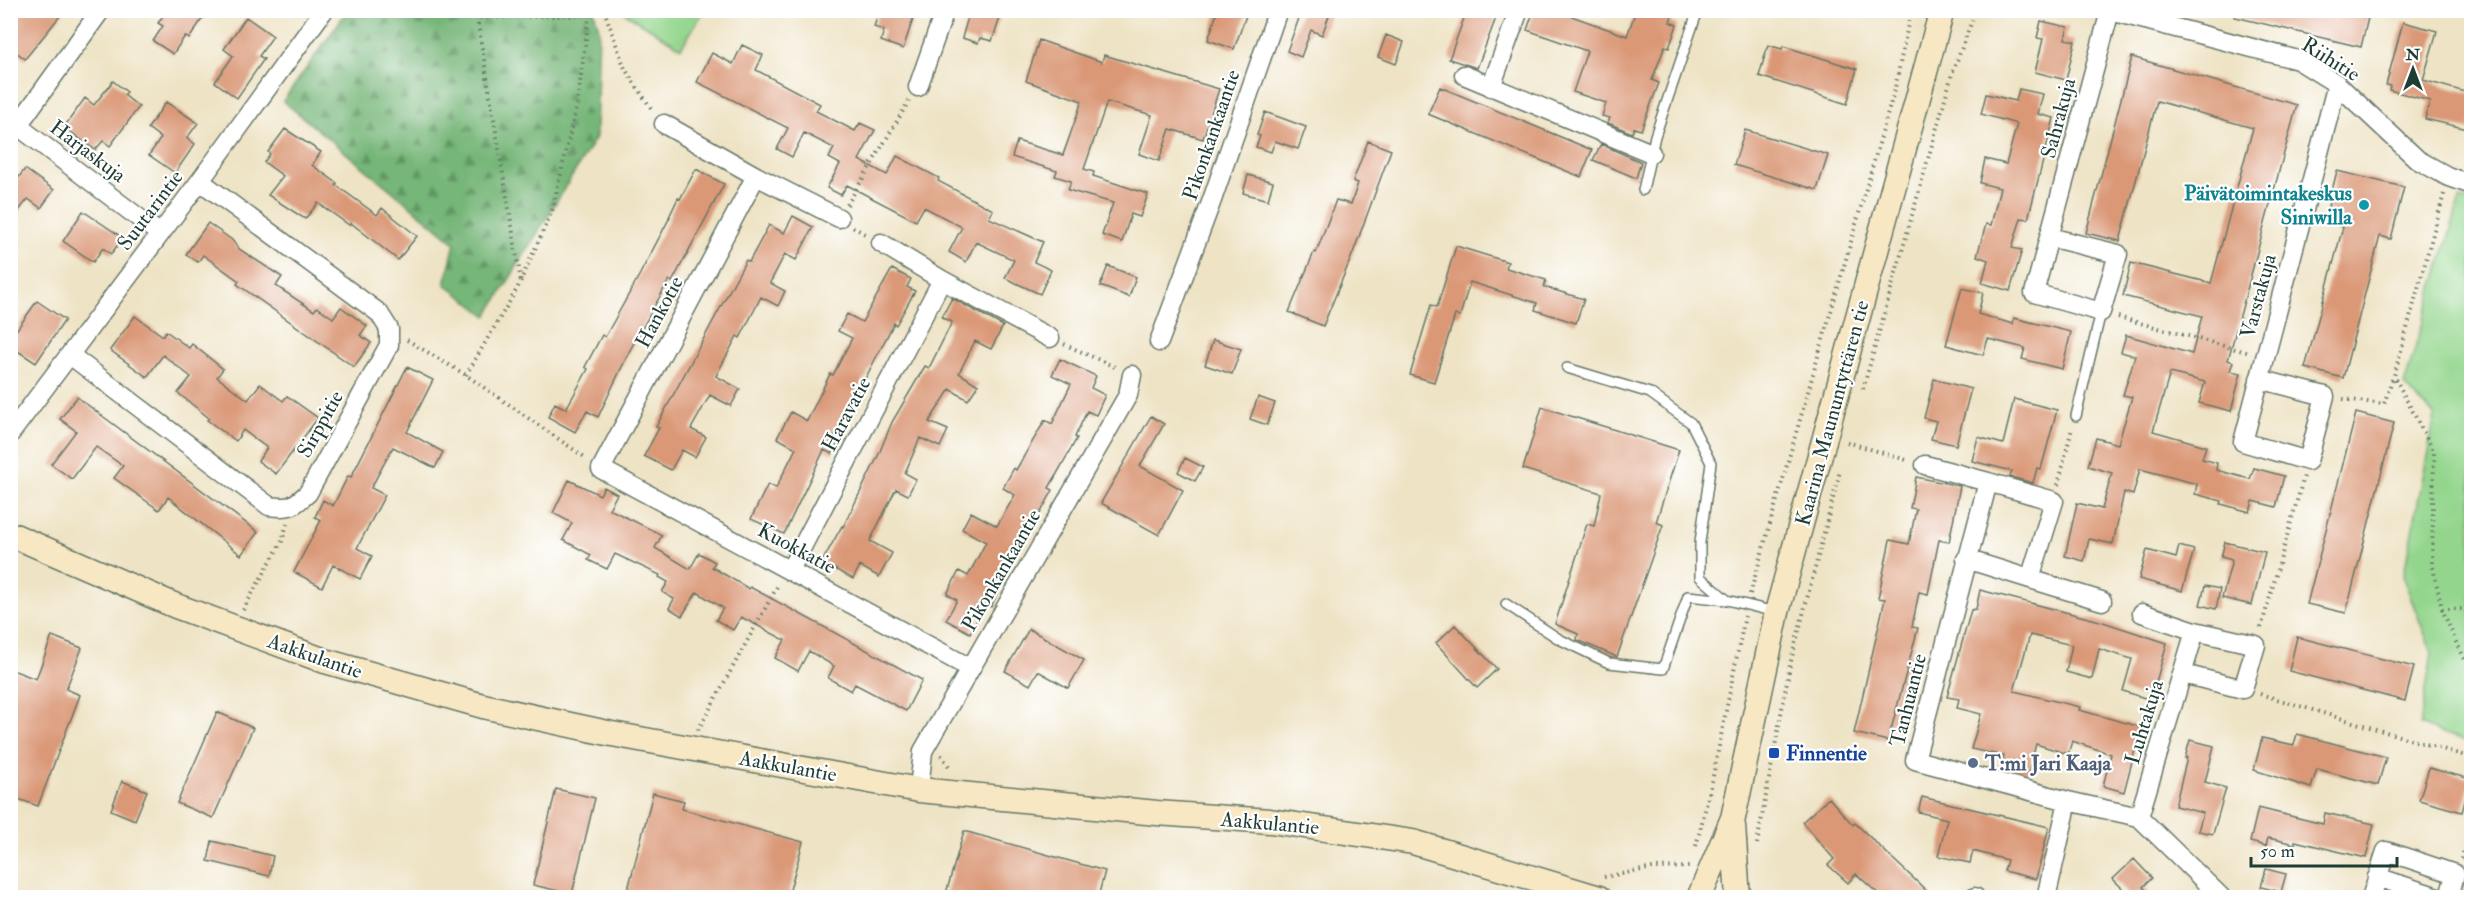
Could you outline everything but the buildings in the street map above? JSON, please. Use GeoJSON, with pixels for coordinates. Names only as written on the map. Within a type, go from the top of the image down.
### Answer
{"type":"FeatureCollection","features":[{"type":"Feature","properties":{"kind":"street"},"geometry":{"type":"LineString","coordinates":[[14,131],[101,10]]}},
{"type":"Feature","properties":{"kind":"street","name":"Suutarintie"},"geometry":{"type":"LineString","coordinates":[[10,434],[200,181],[324,10]]}},
{"type":"Feature","properties":{"kind":"street"},"geometry":{"type":"LineString","coordinates":[[918,87],[945,10]]}},
{"type":"Feature","properties":{"kind":"street","name":"Pikonkankaantie"},"geometry":{"type":"LineString","coordinates":[[1159,342],[1215,193],[1278,10]]}},
{"type":"Feature","properties":{"kind":"street"},"geometry":{"type":"LineString","coordinates":[[1491,87],[1519,10]]}},
{"type":"Feature","properties":{"kind":"street","name":"Kaarina Maununtyttären tie"},"geometry":{"type":"LineString","coordinates":[[1699,897],[1733,818],[1778,612],[1942,10]]}},
{"type":"Feature","properties":{"kind":"street","name":"Riihitie"},"geometry":{"type":"LineString","coordinates":[[2109,11],[2298,60],[2337,84],[2418,160],[2447,176],[2472,185]]}},
{"type":"Feature","properties":{"kind":"street","name":"Sahrakuja"},"geometry":{"type":"LineString","coordinates":[[2102,312],[2034,293],[2109,11]]}},
{"type":"Feature","properties":{"kind":"street"},"geometry":{"type":"LineString","coordinates":[[1464,75],[1651,153]]}},
{"type":"Feature","properties":{"kind":"street","name":"Varstakuja"},"geometry":{"type":"LineString","coordinates":[[2308,461],[2243,442],[2337,84]]}},
{"type":"Feature","properties":{"kind":"street"},"geometry":{"type":"LineString","coordinates":[[664,124],[756,176],[839,218]]}},
{"type":"Feature","properties":{"kind":"street","name":"Harjaskuja"},"geometry":{"type":"LineString","coordinates":[[14,131],[160,234]]}},
{"type":"Feature","properties":{"kind":"street","name":"Hankotie"},"geometry":{"type":"LineString","coordinates":[[601,469],[756,176]]}},
{"type":"Feature","properties":{"kind":"street"},"geometry":{"type":"LineString","coordinates":[[200,181],[380,313],[389,329]]}},
{"type":"Feature","properties":{"kind":"street"},"geometry":{"type":"LineString","coordinates":[[2049,237],[2118,254],[2102,312]]}},
{"type":"Feature","properties":{"kind":"street"},"geometry":{"type":"LineString","coordinates":[[881,243],[942,280],[1050,338]]}},
{"type":"Feature","properties":{"kind":"street","name":"Haravatie"},"geometry":{"type":"LineString","coordinates":[[790,570],[942,280]]}},
{"type":"Feature","properties":{"kind":"street","name":"Sirppitie"},"geometry":{"type":"LineString","coordinates":[[284,508],[296,505],[308,493],[389,345],[389,329]]}},
{"type":"Feature","properties":{"kind":"street"},"geometry":{"type":"LineString","coordinates":[[70,355],[269,506],[284,508]]}},
{"type":"Feature","properties":{"kind":"street","name":"Pikonkankaantie"},"geometry":{"type":"LineString","coordinates":[[919,778],[923,751],[1128,395],[1132,375]]}},
{"type":"Feature","properties":{"kind":"street"},"geometry":{"type":"LineString","coordinates":[[2259,379],[2325,396],[2308,461]]}},
{"type":"Feature","properties":{"kind":"street"},"geometry":{"type":"LineString","coordinates":[[1925,465],[2054,501],[2030,579]]}},
{"type":"Feature","properties":{"kind":"street","name":"Kuokkatie"},"geometry":{"type":"LineString","coordinates":[[601,469],[970,668]]}},
{"type":"Feature","properties":{"kind":"street","name":"Tanhuantie"},"geometry":{"type":"LineString","coordinates":[[1988,482],[1915,760],[2068,801],[2139,817]]}},
{"type":"Feature","properties":{"kind":"street","name":"Aakkulantie"},"geometry":{"type":"LineString","coordinates":[[10,534],[176,606],[325,661],[400,685],[483,706],[612,734],[919,778],[1322,827],[1413,842],[1593,891]]}},
{"type":"Feature","properties":{"kind":"street"},"geometry":{"type":"LineString","coordinates":[[1966,559],[2102,602]]}},
{"type":"Feature","properties":{"kind":"street"},"geometry":{"type":"LineString","coordinates":[[2142,613],[2196,631],[2256,645],[2243,690]]}},
{"type":"Feature","properties":{"kind":"street","name":"Luhtakuja"},"geometry":{"type":"LineString","coordinates":[[2139,817],[2196,631]]}},
{"type":"Feature","properties":{"kind":"street","name":"Luhtakuja"},"geometry":{"type":"LineString","coordinates":[[2183,674],[2243,690]]}},
{"type":"Feature","properties":{"kind":"street"},"geometry":{"type":"LineString","coordinates":[[2046,897],[2068,801]]}},
{"type":"Feature","properties":{"kind":"street"},"geometry":{"type":"LineString","coordinates":[[2139,817],[2222,897]]}},
{"type":"Feature","properties":{"kind":"street","name":"Kaarina Maununtyttären tie"},"geometry":{"type":"LineString","coordinates":[[1733,818],[1738,897]]}},
{"type":"Feature","properties":{"kind":"street"},"geometry":{"type":"LineString","coordinates":[[2372,897],[2386,851],[2455,874],[2449,897]]}},
{"type":"Feature","properties":{"kind":"street"},"geometry":{"type":"LineString","coordinates":[[2378,877],[2441,897]]}},
{"type":"Feature","properties":{"kind":"lane"},"geometry":{"type":"LineString","coordinates":[[1643,190],[1654,136],[1698,10]]}},
{"type":"Feature","properties":{"kind":"lane"},"geometry":{"type":"LineString","coordinates":[[2076,416],[2102,312]]}},
{"type":"Feature","properties":{"kind":"lane"},"geometry":{"type":"LineString","coordinates":[[1567,368],[1650,393],[1691,423],[1711,463],[1700,542],[1700,577],[1727,600]]}},
{"type":"Feature","properties":{"kind":"lane"},"geometry":{"type":"LineString","coordinates":[[1506,604],[1559,639],[1610,663],[1663,669],[1688,596],[1727,600],[1778,612]]}},
{"type":"Feature","properties":{"kind":"path"},"geometry":{"type":"LineString","coordinates":[[464,10],[477,18],[589,13],[577,104],[552,211],[521,281],[466,375]]}},
{"type":"Feature","properties":{"kind":"path"},"geometry":{"type":"LineString","coordinates":[[603,10],[625,69],[664,124]]}},
{"type":"Feature","properties":{"kind":"path"},"geometry":{"type":"LineString","coordinates":[[1593,891],[1605,877],[1670,866],[1691,867],[1711,786],[1748,605],[1896,88],[1911,10]]}},
{"type":"Feature","properties":{"kind":"path"},"geometry":{"type":"LineString","coordinates":[[1860,396],[1952,74],[1976,10]]}},
{"type":"Feature","properties":{"kind":"path"},"geometry":{"type":"LineString","coordinates":[[477,18],[521,281]]}},
{"type":"Feature","properties":{"kind":"path"},"geometry":{"type":"LineString","coordinates":[[881,243],[839,218],[918,87]]}},
{"type":"Feature","properties":{"kind":"path"},"geometry":{"type":"LineString","coordinates":[[2325,396],[2384,404],[2394,376],[2447,176]]}},
{"type":"Feature","properties":{"kind":"path"},"geometry":{"type":"LineString","coordinates":[[2102,312],[2131,322],[2265,357]]}},
{"type":"Feature","properties":{"kind":"path"},"geometry":{"type":"LineString","coordinates":[[389,329],[466,375],[601,469]]}},
{"type":"Feature","properties":{"kind":"path"},"geometry":{"type":"LineString","coordinates":[[1050,338],[1132,375]]}},
{"type":"Feature","properties":{"kind":"path"},"geometry":{"type":"LineString","coordinates":[[2394,376],[2433,452],[2432,563],[2442,609],[2472,672]]}},
{"type":"Feature","properties":{"kind":"path"},"geometry":{"type":"LineString","coordinates":[[2054,501],[2076,416]]}},
{"type":"Feature","properties":{"kind":"path"},"geometry":{"type":"LineString","coordinates":[[1845,454],[1851,431]]}},
{"type":"Feature","properties":{"kind":"path"},"geometry":{"type":"LineString","coordinates":[[1848,442],[1925,465]]}},
{"type":"Feature","properties":{"kind":"path"},"geometry":{"type":"LineString","coordinates":[[2256,645],[2308,461]]}},
{"type":"Feature","properties":{"kind":"path"},"geometry":{"type":"LineString","coordinates":[[1757,845],[1790,665],[1842,465]]}},
{"type":"Feature","properties":{"kind":"path"},"geometry":{"type":"LineString","coordinates":[[240,617],[282,541],[287,525],[284,508]]}},
{"type":"Feature","properties":{"kind":"path"},"geometry":{"type":"LineString","coordinates":[[694,739],[776,588],[790,570]]}},
{"type":"Feature","properties":{"kind":"path"},"geometry":{"type":"LineString","coordinates":[[2442,609],[2472,609]]}},
{"type":"Feature","properties":{"kind":"path"},"geometry":{"type":"LineString","coordinates":[[2243,690],[2472,758]]}},
{"type":"Feature","properties":{"kind":"path"},"geometry":{"type":"LineString","coordinates":[[919,778],[961,772]]}},
{"type":"Feature","properties":{"kind":"path"},"geometry":{"type":"LineString","coordinates":[[2455,874],[2472,829]]}},
{"type":"Feature","properties":{"kind":"green space"},"geometry":{"type":"Polygon","coordinates":[[[347,11],[594,11],[599,29],[596,137],[487,316],[445,284],[455,243],[283,101],[347,11]]]}},
{"type":"Feature","properties":{"kind":"green space"},"geometry":{"type":"Polygon","coordinates":[[[622,11],[704,11],[681,48],[622,11]]]}},
{"type":"Feature","properties":{"kind":"green space"},"geometry":{"type":"Polygon","coordinates":[[[2460,199],[2472,202],[2471,743],[2420,725],[2432,653],[2403,578],[2435,416],[2404,385],[2460,199]]]}},
{"type":"Feature","properties":{"kind":"place","name":"Päivätoimintakeskus Siniwilla"},"geometry":{"type":"Point","coordinates":[2364,205]}},
{"type":"Feature","properties":{"kind":"place","name":"Finnentie"},"geometry":{"type":"Point","coordinates":[1774,753]}},
{"type":"Feature","properties":{"kind":"place","name":"T:mi Jari Kaaja"},"geometry":{"type":"Point","coordinates":[1973,763]}}]}
